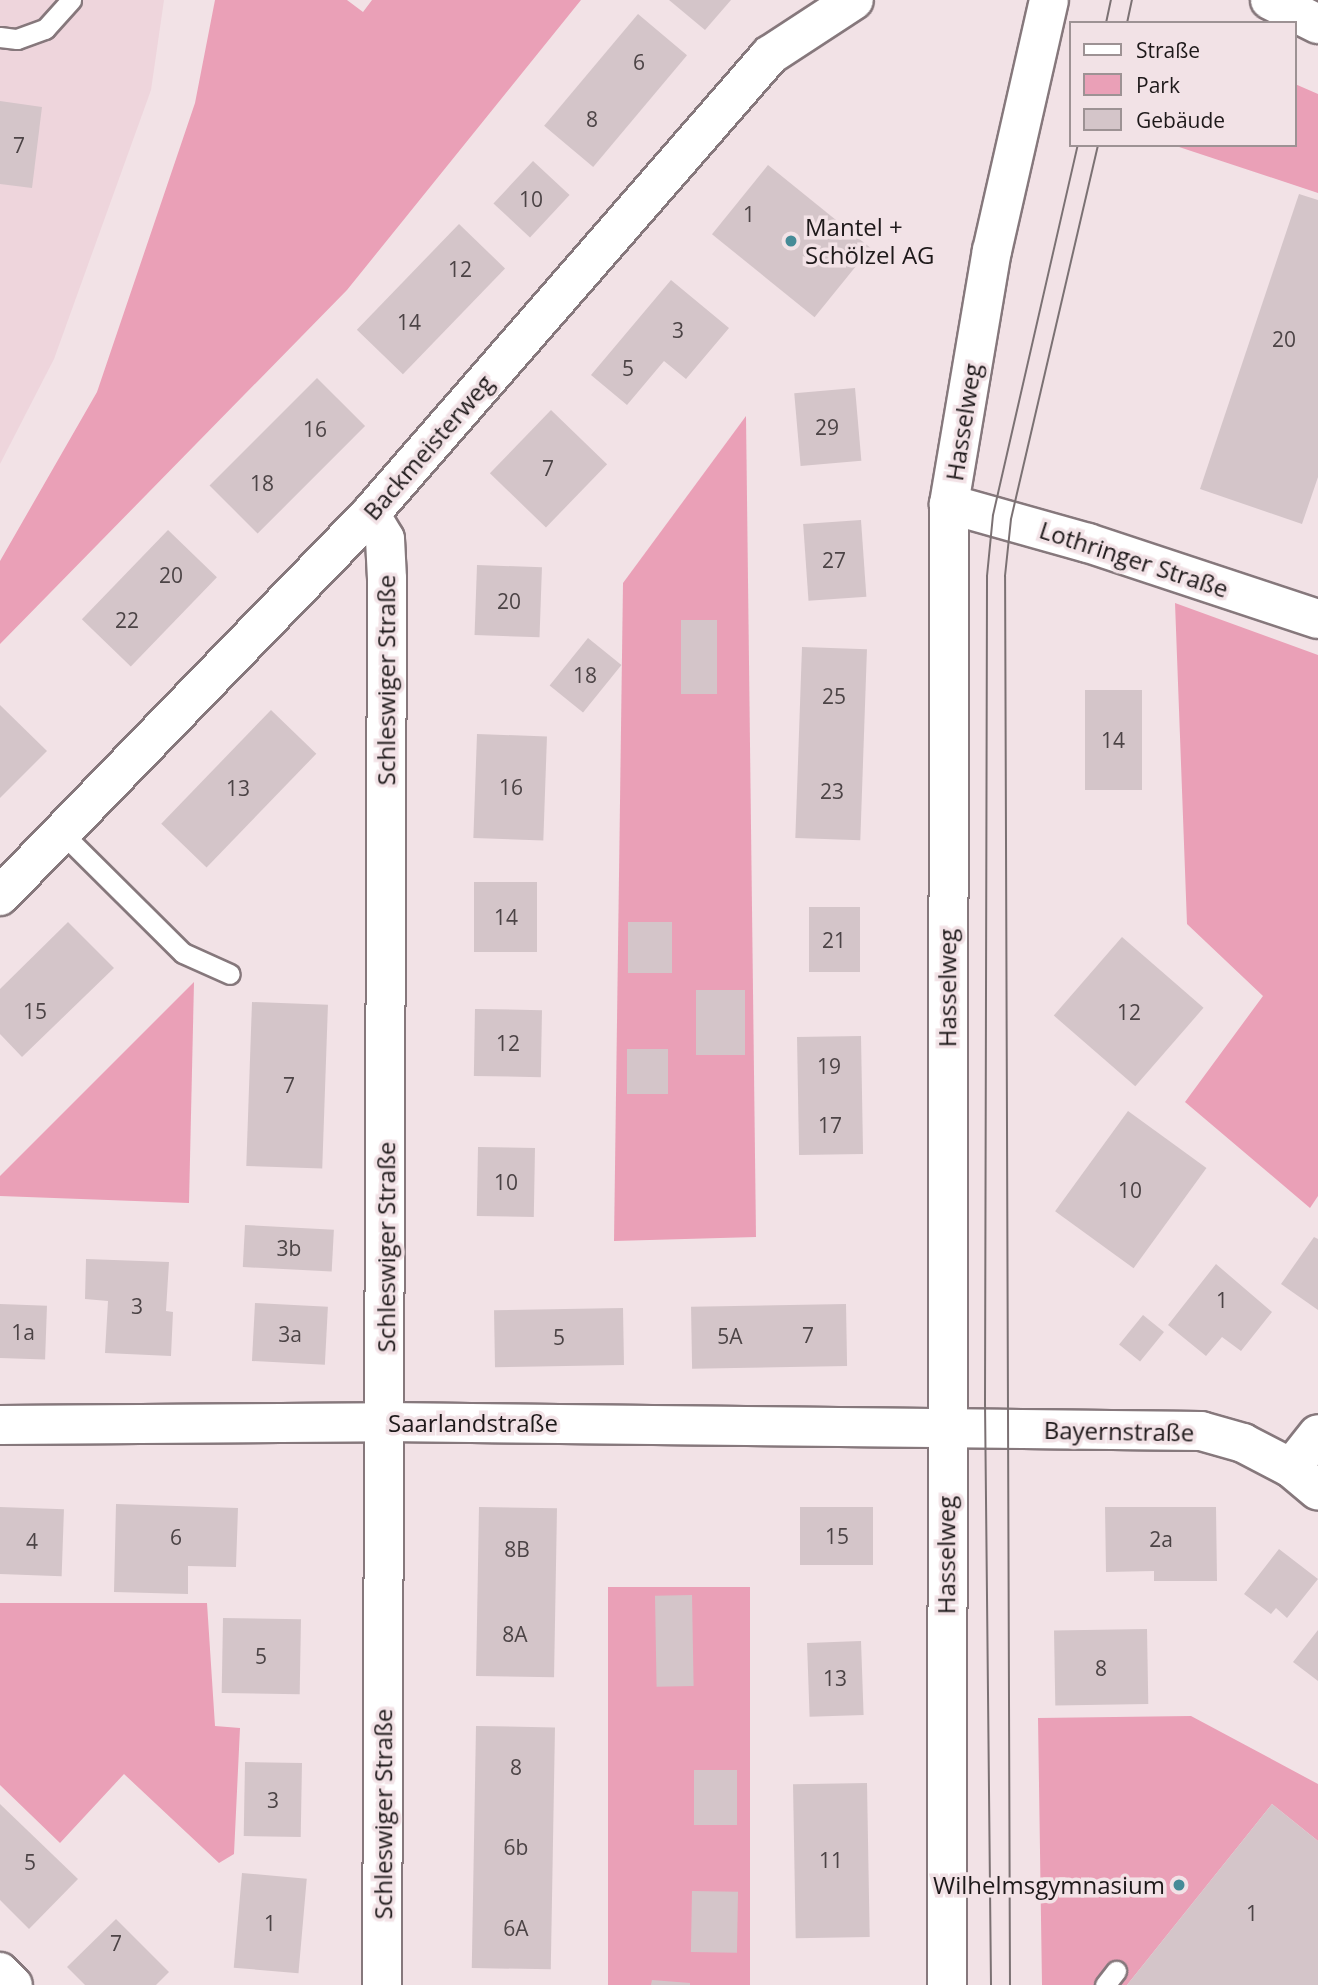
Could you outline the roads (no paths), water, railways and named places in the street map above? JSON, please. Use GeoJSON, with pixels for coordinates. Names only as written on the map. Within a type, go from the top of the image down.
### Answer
{"type":"FeatureCollection","features":[{"type":"Feature","properties":{"kind":"street","name":"Backmeisterweg"},"geometry":{"type":"LineString","coordinates":[[0,895],[370,514],[770,55],[854,0]]}},
{"type":"Feature","properties":{"kind":"street","name":"Hasselweg"},"geometry":{"type":"LineString","coordinates":[[947,1985],[945,1427],[949,504],[992,251],[1049,0]]}},
{"type":"Feature","properties":{"kind":"street"},"geometry":{"type":"LineString","coordinates":[[1270,0],[1318,24]]}},
{"type":"Feature","properties":{"kind":"street","name":"Lothringer Straße"},"geometry":{"type":"LineString","coordinates":[[949,504],[1088,542],[1318,619]]}},
{"type":"Feature","properties":{"kind":"street","name":"Schleswiger Straße"},"geometry":{"type":"LineString","coordinates":[[370,514],[385,538],[387,579],[382,1985]]}},
{"type":"Feature","properties":{"kind":"street","name":"Saarlandstraße"},"geometry":{"type":"LineString","coordinates":[[0,1425],[386,1422],[945,1427]]}},
{"type":"Feature","properties":{"kind":"street","name":"Bayernstraße"},"geometry":{"type":"LineString","coordinates":[[945,1427],[1201,1431],[1243,1443],[1304,1480]]}},
{"type":"Feature","properties":{"kind":"street"},"geometry":{"type":"LineString","coordinates":[[1304,1480],[1318,1434]]}},
{"type":"Feature","properties":{"kind":"street"},"geometry":{"type":"LineString","coordinates":[[0,1972],[13,1985]]}},
{"type":"Feature","properties":{"kind":"lane"},"geometry":{"type":"LineString","coordinates":[[0,37],[18,38],[45,29],[71,0]]}},
{"type":"Feature","properties":{"kind":"lane"},"geometry":{"type":"LineString","coordinates":[[62,833],[183,953],[230,974]]}},
{"type":"Feature","properties":{"kind":"tram line"},"geometry":{"type":"LineString","coordinates":[[1106,21],[1111,0]]}},
{"type":"Feature","properties":{"kind":"tram line"},"geometry":{"type":"LineString","coordinates":[[1127,21],[1132,0]]}},
{"type":"Feature","properties":{"kind":"tram line"},"geometry":{"type":"LineString","coordinates":[[991,1985],[985,1404],[987,576],[993,515],[1078,147]]}},
{"type":"Feature","properties":{"kind":"tram line"},"geometry":{"type":"LineString","coordinates":[[1010,1985],[1005,576],[1011,519],[1098,147]]}},
{"type":"Feature","properties":{"kind":"place","name":"Mantel + Schölzel AG"},"geometry":{"type":"Point","coordinates":[791,241]}},
{"type":"Feature","properties":{"kind":"place","name":"Wilhelmsgymnasium"},"geometry":{"type":"Point","coordinates":[1179,1885]}}]}
